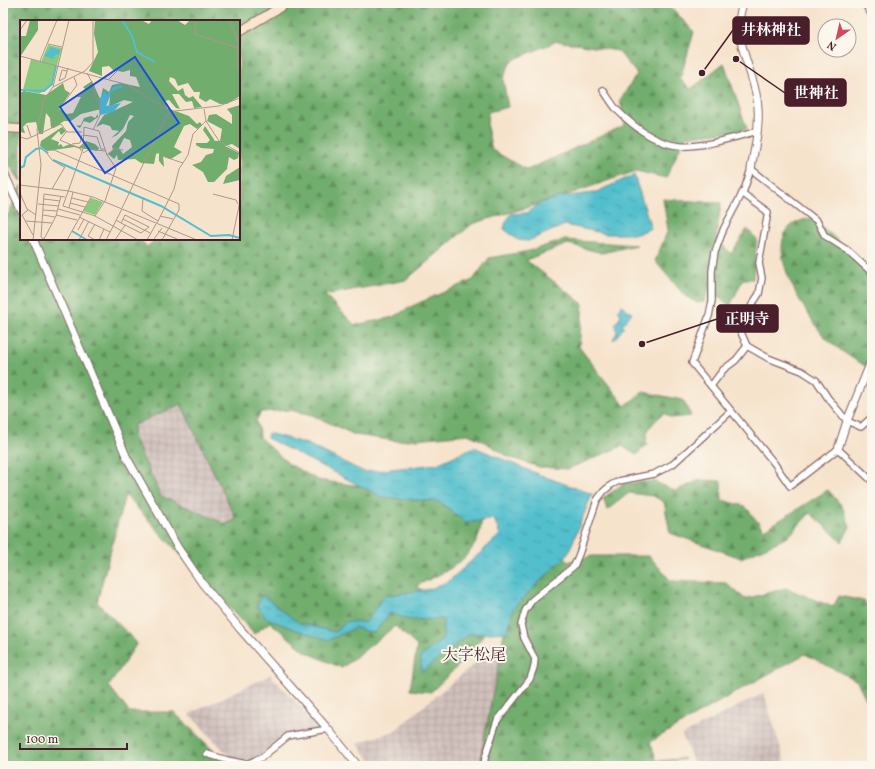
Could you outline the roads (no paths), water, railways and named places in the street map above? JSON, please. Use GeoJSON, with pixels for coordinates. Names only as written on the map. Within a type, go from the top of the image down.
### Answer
{"type":"FeatureCollection","features":[{"type":"Feature","properties":{"kind":"main road"},"geometry":{"type":"LineString","coordinates":[[240,31],[287,3]]}},
{"type":"Feature","properties":{"kind":"main road"},"geometry":{"type":"LineString","coordinates":[[4,131],[20,129]]}},
{"type":"Feature","properties":{"kind":"street"},"geometry":{"type":"LineString","coordinates":[[743,3],[739,23],[741,41],[754,84],[757,100],[757,131],[751,169],[742,193],[724,228],[715,252],[712,270],[712,301],[709,316],[692,363],[774,463],[790,486],[838,450],[847,421],[872,359]]}},
{"type":"Feature","properties":{"kind":"street"},"geometry":{"type":"LineString","coordinates":[[864,3],[872,15]]}},
{"type":"Feature","properties":{"kind":"street"},"geometry":{"type":"LineString","coordinates":[[603,90],[616,109],[627,119],[664,143],[679,146],[692,146],[734,139],[757,131]]}},
{"type":"Feature","properties":{"kind":"street"},"geometry":{"type":"LineString","coordinates":[[751,169],[817,221],[825,236],[847,250],[872,271]]}},
{"type":"Feature","properties":{"kind":"street"},"geometry":{"type":"LineString","coordinates":[[3,171],[20,208]]}},
{"type":"Feature","properties":{"kind":"street"},"geometry":{"type":"LineString","coordinates":[[742,193],[768,212],[759,263],[762,278],[759,294],[752,303],[740,330],[747,346],[768,358],[802,371],[816,380],[828,398],[847,421],[860,427],[872,416]]}},
{"type":"Feature","properties":{"kind":"street"},"geometry":{"type":"LineString","coordinates":[[33,240],[127,458],[178,548],[202,583],[358,766]]}},
{"type":"Feature","properties":{"kind":"street"},"geometry":{"type":"LineString","coordinates":[[710,386],[723,370],[736,360],[747,346]]}},
{"type":"Feature","properties":{"kind":"street"},"geometry":{"type":"LineString","coordinates":[[484,766],[485,758],[497,721],[530,679],[534,667],[535,659],[524,638],[521,625],[525,611],[532,600],[574,566],[597,500],[604,491],[619,481],[654,474],[673,464],[731,411]]}},
{"type":"Feature","properties":{"kind":"street"},"geometry":{"type":"LineString","coordinates":[[838,450],[872,481]]}},
{"type":"Feature","properties":{"kind":"street"},"geometry":{"type":"LineString","coordinates":[[207,754],[246,764],[261,758],[288,736],[328,729]]}},
{"type":"Feature","properties":{"kind":"water"},"geometry":{"type":"Polygon","coordinates":[[[634,175],[651,228],[637,234],[607,234],[565,225],[528,241],[518,240],[504,229],[511,214],[526,213],[541,203],[560,197],[594,193],[634,175]]]}},
{"type":"Feature","properties":{"kind":"water"},"geometry":{"type":"Polygon","coordinates":[[[621,305],[632,313],[622,325],[624,327],[614,340],[613,339],[617,332],[615,324],[621,315],[618,310],[621,305]]]}},
{"type":"Feature","properties":{"kind":"water"},"geometry":{"type":"Polygon","coordinates":[[[268,433],[307,444],[364,472],[437,464],[474,447],[535,473],[592,494],[568,554],[513,608],[508,632],[469,634],[422,672],[420,657],[443,639],[443,619],[410,620],[390,613],[374,633],[355,628],[329,640],[296,630],[266,618],[257,605],[262,595],[299,623],[335,632],[346,622],[366,622],[384,596],[430,589],[449,581],[500,535],[494,519],[466,523],[440,502],[382,497],[267,438],[268,433]]]}},
{"type":"Feature","properties":{"kind":"place","name":"世神社"},"geometry":{"type":"Point","coordinates":[736,59]}},
{"type":"Feature","properties":{"kind":"place","name":"井林神社"},"geometry":{"type":"Point","coordinates":[702,73]}},
{"type":"Feature","properties":{"kind":"place","name":"正明寺"},"geometry":{"type":"Point","coordinates":[642,344]}},
{"type":"Feature","properties":{"kind":"district","name":"大字松尾"},"geometry":{"type":"Point","coordinates":[474,654]}}]}
